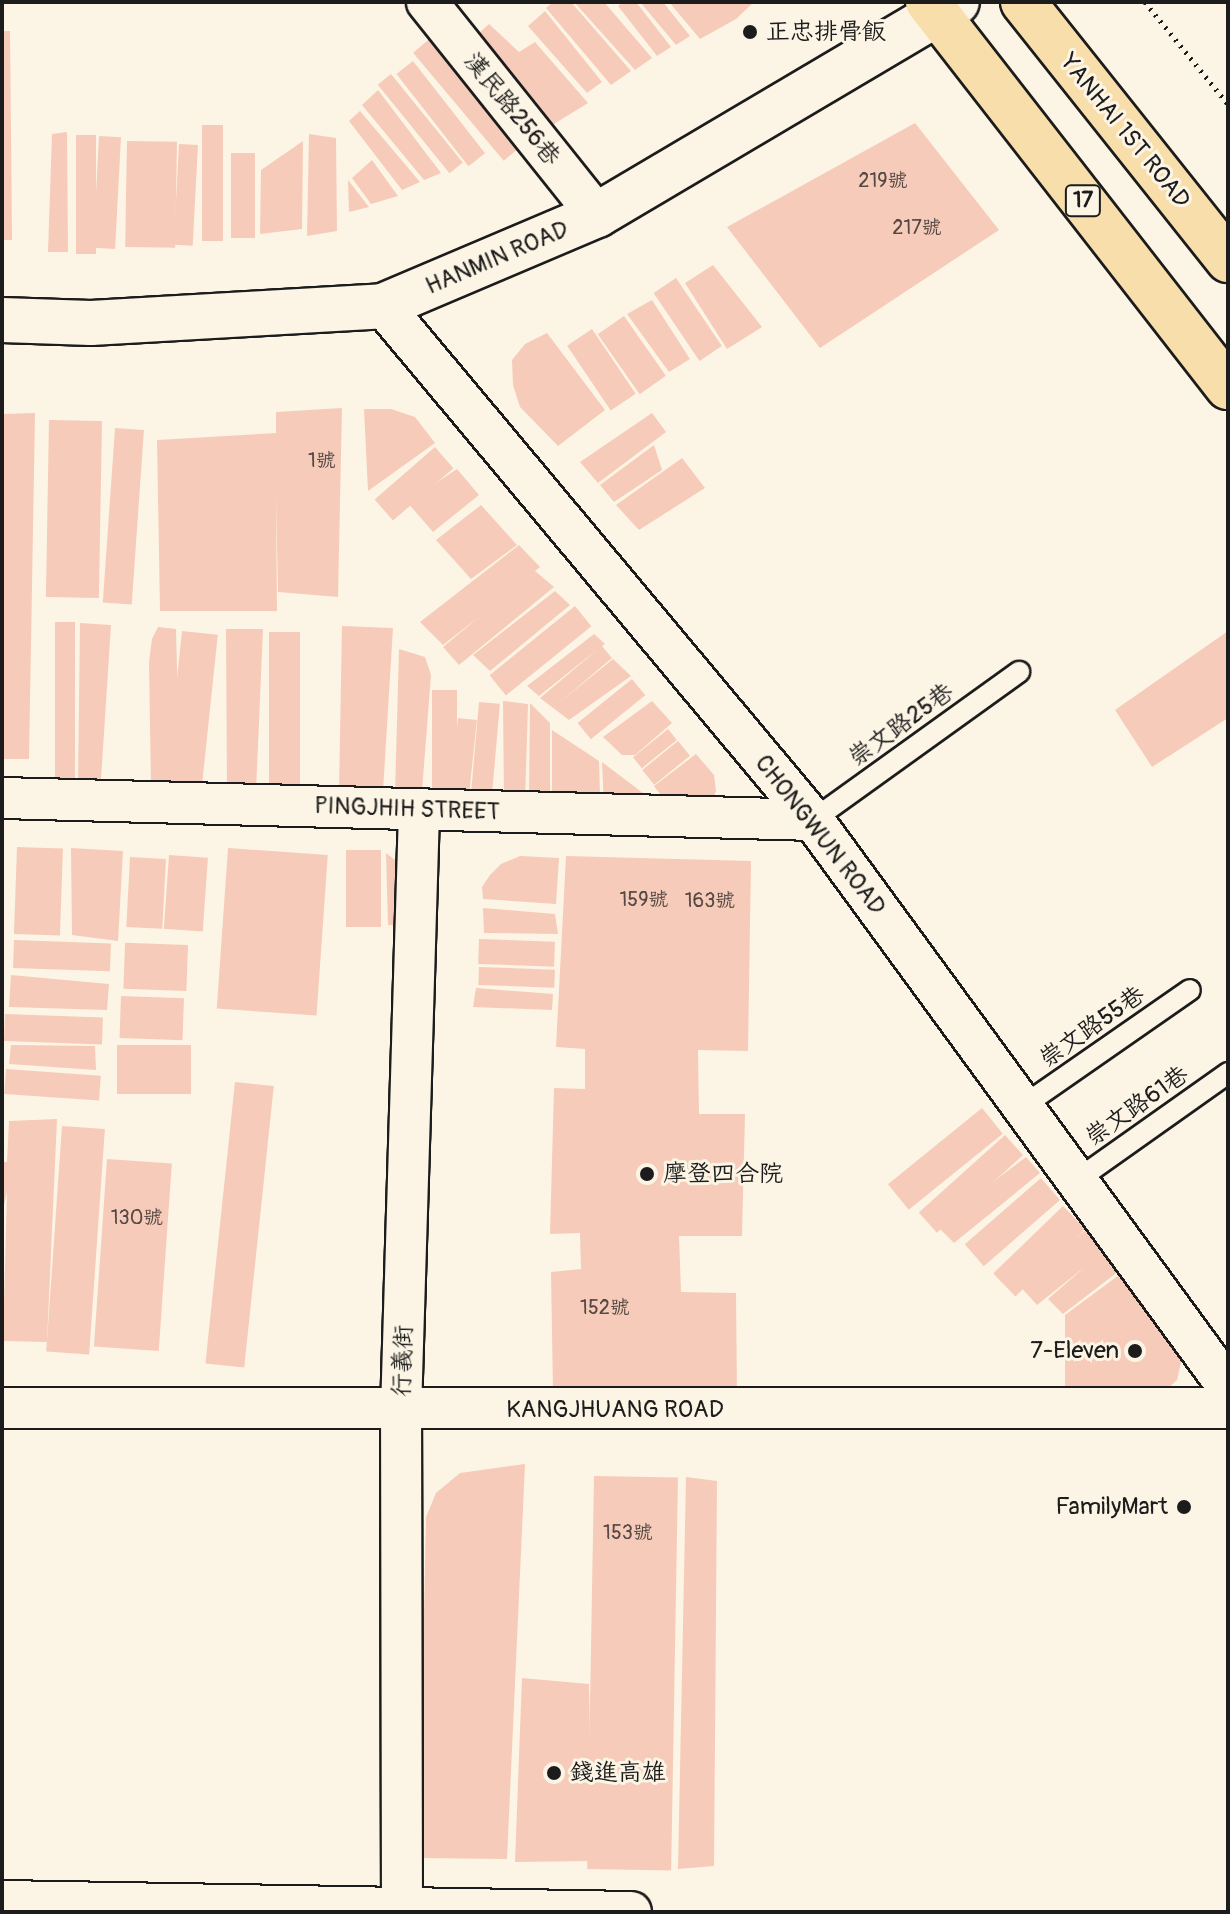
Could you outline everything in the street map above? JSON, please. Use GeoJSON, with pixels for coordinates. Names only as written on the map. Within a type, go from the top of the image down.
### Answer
{"type":"FeatureCollection","features":[{"type":"Feature","properties":{"kind":"main road","name":"YANHAI 1ST ROAD"},"geometry":{"type":"LineString","coordinates":[[1023,2],[1228,260]]}},
{"type":"Feature","properties":{"kind":"main road","name":"17"},"geometry":{"type":"LineString","coordinates":[[941,6],[1228,387]]}},
{"type":"Feature","properties":{"kind":"street","name":"漢民路256巷"},"geometry":{"type":"LineString","coordinates":[[427,2],[597,215]]}},
{"type":"Feature","properties":{"kind":"street","name":"HANMIN ROAD"},"geometry":{"type":"LineString","coordinates":[[2,320],[91,323],[383,306],[597,215],[941,6]]}},
{"type":"Feature","properties":{"kind":"street","name":"CHONGWUN ROAD"},"geometry":{"type":"LineString","coordinates":[[383,306],[813,820],[1228,1387]]}},
{"type":"Feature","properties":{"kind":"street","name":"PINGJHIH STREET"},"geometry":{"type":"LineString","coordinates":[[2,798],[813,820]]}},
{"type":"Feature","properties":{"kind":"street","name":"行義街"},"geometry":{"type":"LineString","coordinates":[[402,1911],[401,1411],[419,810]]}},
{"type":"Feature","properties":{"kind":"street","name":"KANGJHUANG ROAD"},"geometry":{"type":"LineString","coordinates":[[2,1408],[401,1411],[1228,1408]]}},
{"type":"Feature","properties":{"kind":"street"},"geometry":{"type":"LineString","coordinates":[[2,1901],[402,1911],[631,1912]]}},
{"type":"Feature","properties":{"kind":"lane","name":"崇文路25巷"},"geometry":{"type":"LineString","coordinates":[[813,820],[1019,672]]}},
{"type":"Feature","properties":{"kind":"lane","name":"崇文路55巷"},"geometry":{"type":"LineString","coordinates":[[1023,1106],[1190,990]]}},
{"type":"Feature","properties":{"kind":"lane","name":"崇文路61巷"},"geometry":{"type":"LineString","coordinates":[[1077,1180],[1228,1073]]}},
{"type":"Feature","properties":{"kind":"path"},"geometry":{"type":"LineString","coordinates":[[1145,2],[1228,104]]}},
{"type":"Feature","properties":{"kind":"building"},"geometry":{"type":"Polygon","coordinates":[[[553,2],[571,2],[631,71],[611,85],[546,8],[553,2]]]}},
{"type":"Feature","properties":{"kind":"building"},"geometry":{"type":"Polygon","coordinates":[[[574,2],[604,2],[652,58],[635,70],[574,2]]]}},
{"type":"Feature","properties":{"kind":"building"},"geometry":{"type":"Polygon","coordinates":[[[623,2],[636,2],[671,47],[657,56],[618,6],[623,2]]]}},
{"type":"Feature","properties":{"kind":"building"},"geometry":{"type":"Polygon","coordinates":[[[640,2],[663,2],[690,36],[676,45],[640,2]]]}},
{"type":"Feature","properties":{"kind":"building"},"geometry":{"type":"Polygon","coordinates":[[[669,2],[754,2],[736,19],[700,39],[669,2]]]}},
{"type":"Feature","properties":{"kind":"building"},"geometry":{"type":"Polygon","coordinates":[[[545,11],[602,82],[587,93],[528,26],[545,11]]]}},
{"type":"Feature","properties":{"kind":"building"},"geometry":{"type":"Polygon","coordinates":[[[489,24],[519,52],[535,42],[588,103],[549,127],[469,42],[489,24]]]}},
{"type":"Feature","properties":{"kind":"building"},"geometry":{"type":"Polygon","coordinates":[[[2,31],[10,31],[12,240],[2,240],[2,31]]]}},
{"type":"Feature","properties":{"kind":"building"},"geometry":{"type":"Polygon","coordinates":[[[433,36],[524,144],[504,161],[413,53],[433,36]]]}},
{"type":"Feature","properties":{"kind":"building"},"geometry":{"type":"Polygon","coordinates":[[[413,61],[485,153],[468,166],[396,74],[413,61]]]}},
{"type":"Feature","properties":{"kind":"building"},"geometry":{"type":"Polygon","coordinates":[[[391,74],[463,163],[450,173],[378,85],[391,74]]]}},
{"type":"Feature","properties":{"kind":"building"},"geometry":{"type":"Polygon","coordinates":[[[378,90],[441,173],[424,180],[362,105],[378,90]]]}},
{"type":"Feature","properties":{"kind":"building"},"geometry":{"type":"Polygon","coordinates":[[[360,111],[420,182],[402,190],[349,121],[360,111]]]}},
{"type":"Feature","properties":{"kind":"building"},"geometry":{"type":"Polygon","coordinates":[[[915,123],[999,230],[820,348],[727,227],[915,123]]]}},
{"type":"Feature","properties":{"kind":"building"},"geometry":{"type":"Polygon","coordinates":[[[202,125],[223,125],[223,241],[202,241],[202,125]]]}},
{"type":"Feature","properties":{"kind":"building"},"geometry":{"type":"Polygon","coordinates":[[[67,132],[68,252],[48,252],[52,134],[67,132]]]}},
{"type":"Feature","properties":{"kind":"building"},"geometry":{"type":"Polygon","coordinates":[[[309,134],[336,138],[337,231],[307,236],[309,134]]]}},
{"type":"Feature","properties":{"kind":"building"},"geometry":{"type":"Polygon","coordinates":[[[76,135],[96,135],[96,254],[76,254],[76,135]]]}},
{"type":"Feature","properties":{"kind":"building"},"geometry":{"type":"Polygon","coordinates":[[[99,136],[121,137],[115,249],[93,248],[99,136]]]}},
{"type":"Feature","properties":{"kind":"building"},"geometry":{"type":"Polygon","coordinates":[[[127,141],[177,142],[175,248],[125,247],[127,141]]]}},
{"type":"Feature","properties":{"kind":"building"},"geometry":{"type":"Polygon","coordinates":[[[303,141],[302,229],[260,234],[261,170],[303,141]]]}},
{"type":"Feature","properties":{"kind":"building"},"geometry":{"type":"Polygon","coordinates":[[[179,144],[198,145],[193,246],[174,245],[179,144]]]}},
{"type":"Feature","properties":{"kind":"building"},"geometry":{"type":"Polygon","coordinates":[[[231,153],[255,153],[255,238],[231,238],[231,153]]]}},
{"type":"Feature","properties":{"kind":"building"},"geometry":{"type":"Polygon","coordinates":[[[372,160],[398,196],[371,204],[352,178],[372,160]]]}},
{"type":"Feature","properties":{"kind":"building"},"geometry":{"type":"Polygon","coordinates":[[[348,180],[369,207],[349,212],[348,180]]]}},
{"type":"Feature","properties":{"kind":"building"},"geometry":{"type":"Polygon","coordinates":[[[713,265],[762,327],[727,349],[685,283],[713,265]]]}},
{"type":"Feature","properties":{"kind":"building"},"geometry":{"type":"Polygon","coordinates":[[[676,278],[722,346],[699,361],[654,293],[676,278]]]}},
{"type":"Feature","properties":{"kind":"building"},"geometry":{"type":"Polygon","coordinates":[[[652,300],[690,359],[669,372],[627,314],[652,300]]]}},
{"type":"Feature","properties":{"kind":"building"},"geometry":{"type":"Polygon","coordinates":[[[624,316],[666,376],[640,394],[598,334],[624,316]]]}},
{"type":"Feature","properties":{"kind":"building"},"geometry":{"type":"Polygon","coordinates":[[[592,329],[636,394],[611,410],[567,346],[592,329]]]}},
{"type":"Feature","properties":{"kind":"building"},"geometry":{"type":"Polygon","coordinates":[[[547,333],[605,410],[558,446],[520,407],[513,385],[512,360],[525,344],[547,333]]]}},
{"type":"Feature","properties":{"kind":"building"},"geometry":{"type":"Polygon","coordinates":[[[342,408],[338,597],[278,592],[276,496],[277,611],[160,611],[157,440],[276,433],[276,412],[342,408]]]}},
{"type":"Feature","properties":{"kind":"building"},"geometry":{"type":"Polygon","coordinates":[[[364,409],[391,409],[415,417],[435,443],[368,491],[364,409]]]}},
{"type":"Feature","properties":{"kind":"building"},"geometry":{"type":"Polygon","coordinates":[[[35,413],[29,759],[2,759],[2,414],[35,413]]]}},
{"type":"Feature","properties":{"kind":"building"},"geometry":{"type":"Polygon","coordinates":[[[652,413],[666,432],[598,483],[580,462],[652,413]]]}},
{"type":"Feature","properties":{"kind":"building"},"geometry":{"type":"Polygon","coordinates":[[[49,420],[102,421],[99,598],[46,597],[49,420]]]}},
{"type":"Feature","properties":{"kind":"building"},"geometry":{"type":"Polygon","coordinates":[[[115,428],[144,430],[132,605],[103,603],[115,428]]]}},
{"type":"Feature","properties":{"kind":"building"},"geometry":{"type":"Polygon","coordinates":[[[654,445],[662,470],[614,502],[600,485],[654,445]]]}},
{"type":"Feature","properties":{"kind":"building"},"geometry":{"type":"Polygon","coordinates":[[[435,447],[453,468],[393,521],[375,499],[435,447]]]}},
{"type":"Feature","properties":{"kind":"building"},"geometry":{"type":"Polygon","coordinates":[[[682,458],[705,488],[639,530],[616,505],[682,458]]]}},
{"type":"Feature","properties":{"kind":"building"},"geometry":{"type":"Polygon","coordinates":[[[457,469],[479,495],[433,532],[407,502],[457,469]]]}},
{"type":"Feature","properties":{"kind":"building"},"geometry":{"type":"Polygon","coordinates":[[[481,505],[517,545],[471,579],[436,540],[481,505]]]}},
{"type":"Feature","properties":{"kind":"building"},"geometry":{"type":"Polygon","coordinates":[[[519,545],[540,567],[535,571],[554,587],[459,665],[443,647],[479,617],[443,645],[420,622],[519,545]]]}},
{"type":"Feature","properties":{"kind":"building"},"geometry":{"type":"Polygon","coordinates":[[[555,591],[570,605],[490,671],[473,655],[555,591]]]}},
{"type":"Feature","properties":{"kind":"building"},"geometry":{"type":"Polygon","coordinates":[[[575,606],[591,626],[506,695],[490,675],[575,606]]]}},
{"type":"Feature","properties":{"kind":"building"},"geometry":{"type":"Polygon","coordinates":[[[55,622],[75,622],[75,778],[55,778],[55,622]]]}},
{"type":"Feature","properties":{"kind":"building"},"geometry":{"type":"Polygon","coordinates":[[[80,623],[111,625],[101,779],[78,783],[80,623]]]}},
{"type":"Feature","properties":{"kind":"building"},"geometry":{"type":"Polygon","coordinates":[[[342,626],[393,628],[383,791],[339,791],[342,626]]]}},
{"type":"Feature","properties":{"kind":"building"},"geometry":{"type":"Polygon","coordinates":[[[158,627],[176,629],[180,786],[151,787],[149,662],[152,639],[158,627]]]}},
{"type":"Feature","properties":{"kind":"building"},"geometry":{"type":"Polygon","coordinates":[[[226,629],[263,629],[256,791],[227,790],[226,629]]]}},
{"type":"Feature","properties":{"kind":"building"},"geometry":{"type":"Polygon","coordinates":[[[182,631],[218,635],[202,789],[166,785],[182,631]]]}},
{"type":"Feature","properties":{"kind":"building"},"geometry":{"type":"Polygon","coordinates":[[[1228,631],[1228,718],[1152,767],[1115,710],[1228,631]]]}},
{"type":"Feature","properties":{"kind":"building"},"geometry":{"type":"Polygon","coordinates":[[[269,632],[300,632],[300,787],[269,787],[269,632]]]}},
{"type":"Feature","properties":{"kind":"building"},"geometry":{"type":"Polygon","coordinates":[[[594,634],[605,644],[602,646],[612,658],[560,702],[613,659],[631,676],[569,720],[540,698],[598,649],[539,696],[527,686],[594,634]]]}},
{"type":"Feature","properties":{"kind":"building"},"geometry":{"type":"Polygon","coordinates":[[[399,649],[425,657],[431,675],[422,791],[395,794],[399,649]]]}},
{"type":"Feature","properties":{"kind":"building"},"geometry":{"type":"Polygon","coordinates":[[[632,679],[645,695],[591,739],[578,723],[632,679]]]}},
{"type":"Feature","properties":{"kind":"building"},"geometry":{"type":"Polygon","coordinates":[[[432,690],[457,690],[457,796],[432,796],[432,690]]]}},
{"type":"Feature","properties":{"kind":"building"},"geometry":{"type":"Polygon","coordinates":[[[503,701],[528,704],[525,801],[504,800],[503,701]]]}},
{"type":"Feature","properties":{"kind":"building"},"geometry":{"type":"Polygon","coordinates":[[[652,701],[672,723],[635,755],[622,755],[603,737],[652,701]]]}},
{"type":"Feature","properties":{"kind":"building"},"geometry":{"type":"Polygon","coordinates":[[[479,702],[500,704],[491,800],[471,799],[479,702]]]}},
{"type":"Feature","properties":{"kind":"building"},"geometry":{"type":"Polygon","coordinates":[[[530,703],[550,723],[550,798],[529,797],[530,703]]]}},
{"type":"Feature","properties":{"kind":"building"},"geometry":{"type":"Polygon","coordinates":[[[458,718],[477,720],[469,795],[450,793],[458,718]]]}},
{"type":"Feature","properties":{"kind":"building"},"geometry":{"type":"Polygon","coordinates":[[[668,729],[677,740],[642,768],[633,757],[668,729]]]}},
{"type":"Feature","properties":{"kind":"building"},"geometry":{"type":"Polygon","coordinates":[[[552,730],[599,761],[600,795],[552,794],[552,730]]]}},
{"type":"Feature","properties":{"kind":"building"},"geometry":{"type":"Polygon","coordinates":[[[678,741],[690,756],[654,785],[642,770],[678,741]]]}},
{"type":"Feature","properties":{"kind":"building"},"geometry":{"type":"Polygon","coordinates":[[[696,754],[714,775],[716,791],[711,803],[673,811],[654,786],[696,754]]]}},
{"type":"Feature","properties":{"kind":"building"},"geometry":{"type":"Polygon","coordinates":[[[602,762],[664,809],[604,807],[602,762]]]}},
{"type":"Feature","properties":{"kind":"building"},"geometry":{"type":"Polygon","coordinates":[[[17,847],[63,849],[60,936],[14,934],[17,847]]]}},
{"type":"Feature","properties":{"kind":"building"},"geometry":{"type":"Polygon","coordinates":[[[71,848],[123,851],[118,941],[72,935],[71,848]]]}},
{"type":"Feature","properties":{"kind":"building"},"geometry":{"type":"Polygon","coordinates":[[[228,848],[328,855],[317,1016],[217,1009],[228,848]]]}},
{"type":"Feature","properties":{"kind":"building"},"geometry":{"type":"Polygon","coordinates":[[[346,850],[381,850],[381,927],[346,927],[346,850]]]}},
{"type":"Feature","properties":{"kind":"building"},"geometry":{"type":"Polygon","coordinates":[[[386,853],[404,867],[404,926],[388,925],[386,853]]]}},
{"type":"Feature","properties":{"kind":"building"},"geometry":{"type":"Polygon","coordinates":[[[169,855],[208,858],[203,932],[164,929],[169,855]]]}},
{"type":"Feature","properties":{"kind":"building"},"geometry":{"type":"Polygon","coordinates":[[[520,856],[559,858],[556,904],[483,899],[482,887],[490,875],[501,864],[520,856]]]}},
{"type":"Feature","properties":{"kind":"building","name":"摩登四合院"},"geometry":{"type":"Polygon","coordinates":[[[566,856],[751,861],[748,1051],[698,1050],[699,1114],[745,1114],[742,1236],[679,1236],[681,1292],[736,1293],[737,1393],[553,1393],[551,1272],[581,1269],[580,1233],[550,1234],[554,1088],[585,1089],[585,1049],[556,1047],[566,856]]]}},
{"type":"Feature","properties":{"kind":"building"},"geometry":{"type":"Polygon","coordinates":[[[130,857],[166,859],[162,929],[126,927],[130,857]]]}},
{"type":"Feature","properties":{"kind":"building"},"geometry":{"type":"Polygon","coordinates":[[[483,908],[555,914],[558,934],[484,933],[483,908]]]}},
{"type":"Feature","properties":{"kind":"building"},"geometry":{"type":"Polygon","coordinates":[[[479,939],[555,942],[554,967],[478,964],[479,939]]]}},
{"type":"Feature","properties":{"kind":"building"},"geometry":{"type":"Polygon","coordinates":[[[14,940],[111,943],[110,971],[13,968],[14,940]]]}},
{"type":"Feature","properties":{"kind":"building"},"geometry":{"type":"Polygon","coordinates":[[[125,943],[188,945],[186,991],[123,989],[125,943]]]}},
{"type":"Feature","properties":{"kind":"building"},"geometry":{"type":"Polygon","coordinates":[[[479,967],[555,970],[554,988],[478,985],[479,967]]]}},
{"type":"Feature","properties":{"kind":"building"},"geometry":{"type":"Polygon","coordinates":[[[11,975],[109,984],[107,1010],[9,1007],[11,975]]]}},
{"type":"Feature","properties":{"kind":"building"},"geometry":{"type":"Polygon","coordinates":[[[476,988],[553,994],[552,1010],[473,1007],[476,988]]]}},
{"type":"Feature","properties":{"kind":"building"},"geometry":{"type":"Polygon","coordinates":[[[121,996],[184,998],[182,1040],[120,1038],[121,996]]]}},
{"type":"Feature","properties":{"kind":"building"},"geometry":{"type":"Polygon","coordinates":[[[5,1014],[103,1017],[102,1044],[4,1041],[5,1014]]]}},
{"type":"Feature","properties":{"kind":"building"},"geometry":{"type":"Polygon","coordinates":[[[11,1045],[95,1046],[96,1070],[9,1064],[11,1045]]]}},
{"type":"Feature","properties":{"kind":"building"},"geometry":{"type":"Polygon","coordinates":[[[117,1045],[191,1045],[191,1094],[117,1094],[117,1045]]]}},
{"type":"Feature","properties":{"kind":"building"},"geometry":{"type":"Polygon","coordinates":[[[6,1069],[101,1076],[99,1101],[4,1094],[6,1069]]]}},
{"type":"Feature","properties":{"kind":"building"},"geometry":{"type":"Polygon","coordinates":[[[235,1082],[274,1086],[244,1368],[205,1363],[235,1082]]]}},
{"type":"Feature","properties":{"kind":"building"},"geometry":{"type":"Polygon","coordinates":[[[982,1108],[1003,1134],[909,1210],[888,1184],[982,1108]]]}},
{"type":"Feature","properties":{"kind":"building"},"geometry":{"type":"Polygon","coordinates":[[[57,1119],[47,1342],[3,1341],[7,1192],[2,1214],[2,1162],[7,1162],[9,1121],[57,1119]]]}},
{"type":"Feature","properties":{"kind":"building"},"geometry":{"type":"Polygon","coordinates":[[[62,1126],[105,1129],[89,1354],[46,1351],[62,1126]]]}},
{"type":"Feature","properties":{"kind":"building"},"geometry":{"type":"Polygon","coordinates":[[[1005,1135],[1023,1155],[937,1233],[919,1213],[1005,1135]]]}},
{"type":"Feature","properties":{"kind":"building"},"geometry":{"type":"Polygon","coordinates":[[[1026,1157],[1040,1173],[954,1243],[936,1225],[1026,1157]]]}},
{"type":"Feature","properties":{"kind":"building"},"geometry":{"type":"Polygon","coordinates":[[[107,1159],[172,1164],[159,1351],[94,1347],[107,1159]]]}},
{"type":"Feature","properties":{"kind":"building"},"geometry":{"type":"Polygon","coordinates":[[[1041,1178],[1060,1200],[984,1266],[965,1244],[1041,1178]]]}},
{"type":"Feature","properties":{"kind":"building"},"geometry":{"type":"Polygon","coordinates":[[[1063,1206],[1085,1229],[1015,1296],[993,1273],[1063,1206]]]}},
{"type":"Feature","properties":{"kind":"building"},"geometry":{"type":"Polygon","coordinates":[[[1087,1229],[1119,1271],[1063,1314],[1048,1299],[1086,1266],[1037,1305],[1017,1283],[1087,1229]]]}},
{"type":"Feature","properties":{"kind":"building"},"geometry":{"type":"Polygon","coordinates":[[[1123,1272],[1182,1358],[1177,1380],[1166,1390],[1065,1394],[1065,1315],[1123,1272]]]}},
{"type":"Feature","properties":{"kind":"building"},"geometry":{"type":"Polygon","coordinates":[[[525,1464],[507,1859],[419,1858],[426,1517],[436,1493],[460,1473],[525,1464]]]}},
{"type":"Feature","properties":{"kind":"building"},"geometry":{"type":"Polygon","coordinates":[[[594,1476],[678,1477],[671,1870],[587,1869],[594,1476]]]}},
{"type":"Feature","properties":{"kind":"building"},"geometry":{"type":"Polygon","coordinates":[[[686,1477],[717,1481],[714,1866],[678,1869],[686,1477]]]}},
{"type":"Feature","properties":{"kind":"building","name":"錢進高雄"},"geometry":{"type":"Polygon","coordinates":[[[522,1678],[589,1684],[592,1861],[515,1862],[522,1678]]]}},
{"type":"Feature","properties":{"kind":"place","name":"正忠排骨飯"},"geometry":{"type":"Point","coordinates":[750,32]}},
{"type":"Feature","properties":{"kind":"place","name":"摩登四合院"},"geometry":{"type":"Point","coordinates":[647,1174]}},
{"type":"Feature","properties":{"kind":"place","name":"7-Eleven"},"geometry":{"type":"Point","coordinates":[1135,1351]}},
{"type":"Feature","properties":{"kind":"place","name":"FamilyMart"},"geometry":{"type":"Point","coordinates":[1184,1507]}},
{"type":"Feature","properties":{"kind":"place","name":"錢進高雄"},"geometry":{"type":"Point","coordinates":[554,1773]}}]}
